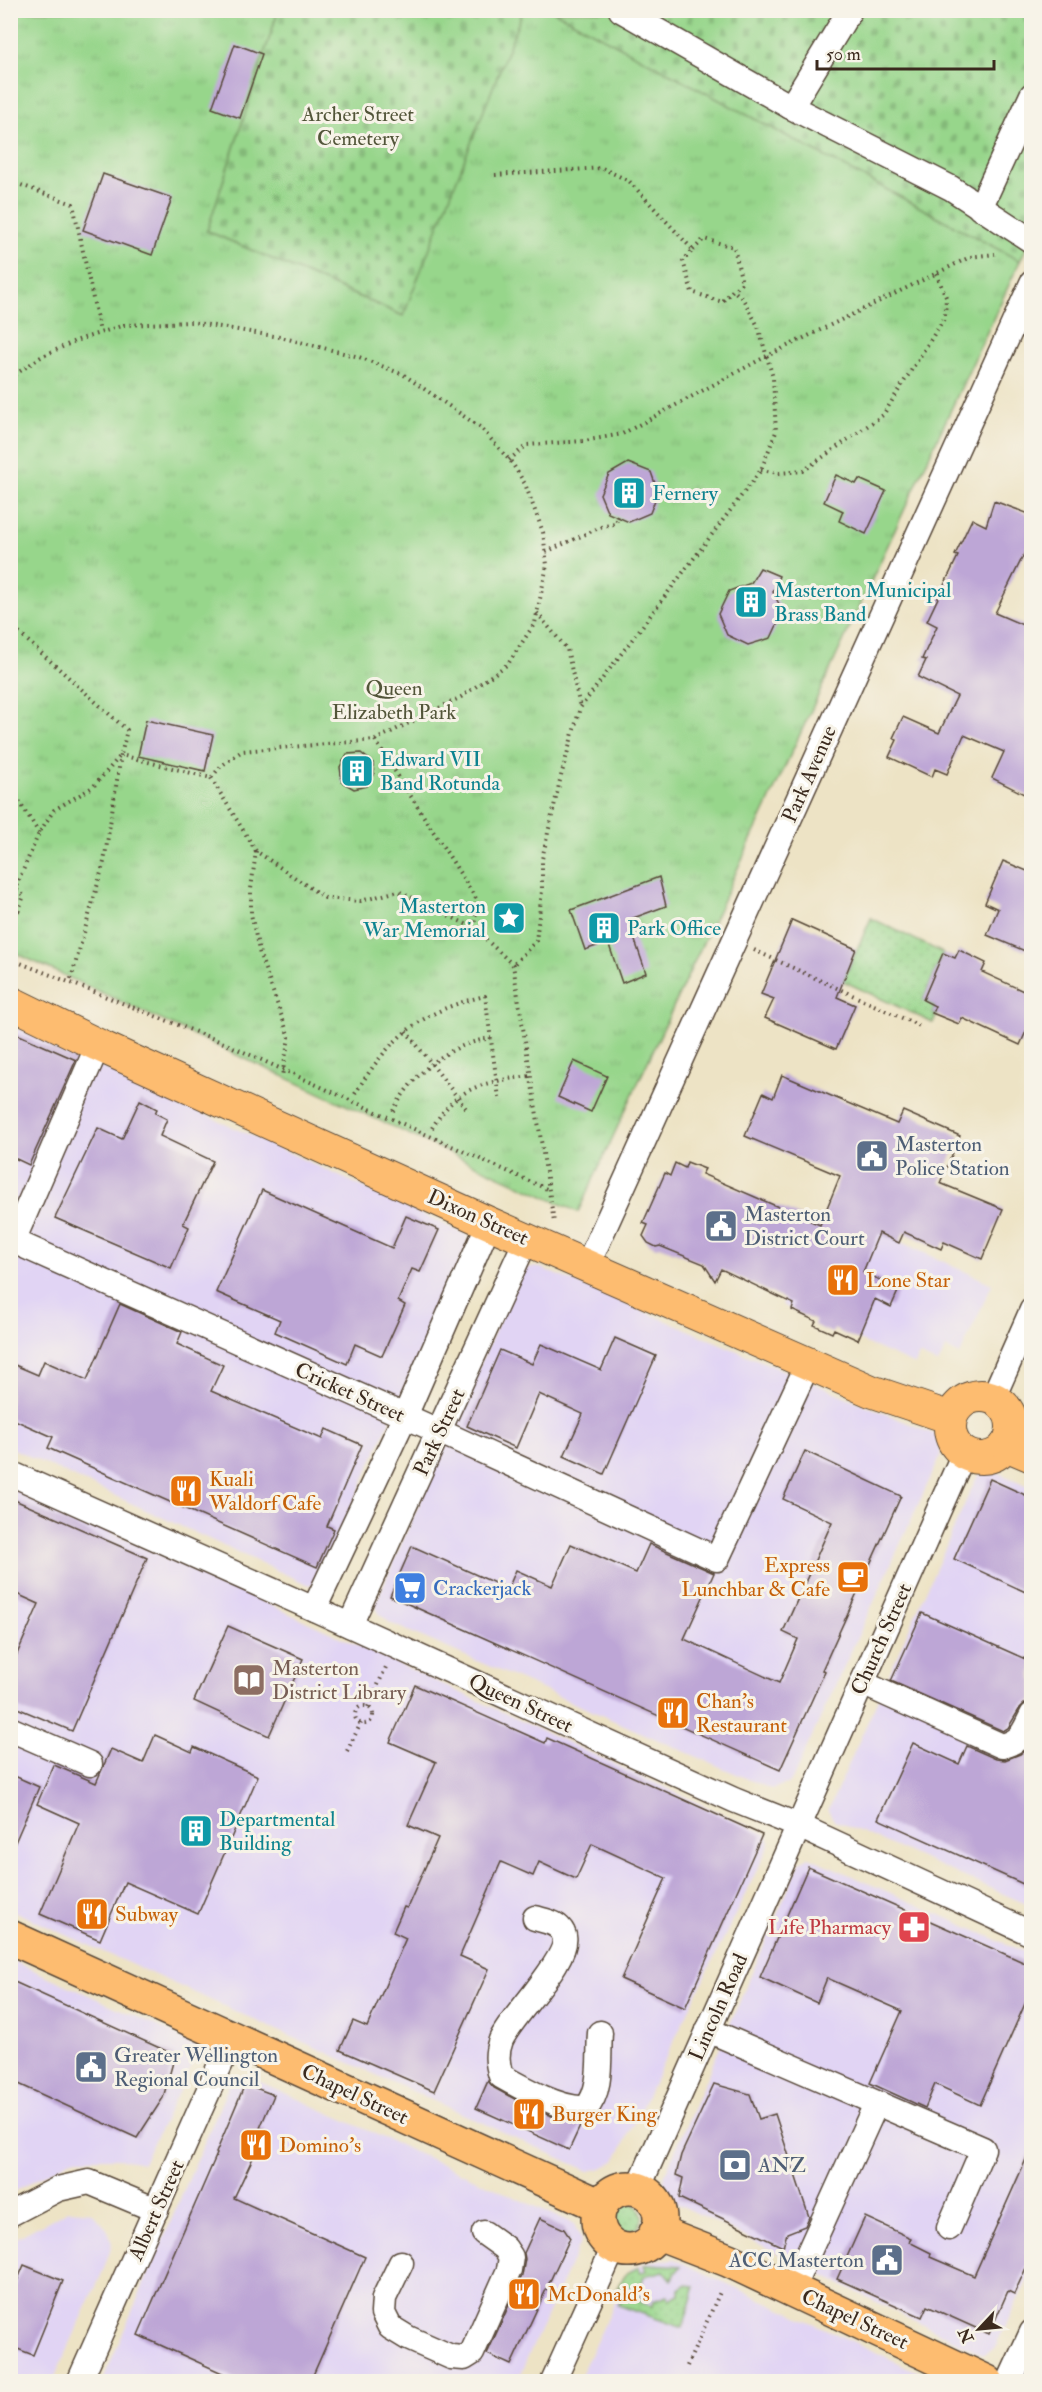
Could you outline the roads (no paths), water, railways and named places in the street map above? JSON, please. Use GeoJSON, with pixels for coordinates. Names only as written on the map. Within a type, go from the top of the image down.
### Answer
{"type":"FeatureCollection","features":[{"type":"Feature","properties":{"kind":"highway","name":"Chapel Street"},"geometry":{"type":"LineString","coordinates":[[10,1937],[601,2206]]}},
{"type":"Feature","properties":{"kind":"highway"},"geometry":{"type":"LineString","coordinates":[[626,2188],[638,2189],[649,2196],[657,2206],[659,2226],[654,2238],[643,2247],[628,2250],[614,2247],[599,2229],[597,2220],[601,2206],[603,2200],[613,2192],[626,2188]]}},
{"type":"Feature","properties":{"kind":"highway","name":"Chapel Street"},"geometry":{"type":"LineString","coordinates":[[656,2232],[728,2260],[792,2289],[987,2382]]}},
{"type":"Feature","properties":{"kind":"main road","name":"Dixon Street"},"geometry":{"type":"LineString","coordinates":[[10,1002],[98,1045],[489,1223],[808,1364],[872,1391],[951,1418]]}},
{"type":"Feature","properties":{"kind":"main road"},"geometry":{"type":"LineString","coordinates":[[981,1396],[993,1398],[1003,1405],[1010,1416],[1011,1435],[1019,1451],[998,1453],[986,1458],[964,1453],[955,1443],[950,1431],[951,1418],[957,1407],[968,1398],[981,1396]]}},
{"type":"Feature","properties":{"kind":"street"},"geometry":{"type":"LineString","coordinates":[[621,10],[791,107],[951,188],[1032,241]]}},
{"type":"Feature","properties":{"kind":"street"},"geometry":{"type":"LineString","coordinates":[[791,107],[850,10]]}},
{"type":"Feature","properties":{"kind":"street"},"geometry":{"type":"LineString","coordinates":[[980,208],[1032,95]]}},
{"type":"Feature","properties":{"kind":"street","name":"Park Avenue"},"geometry":{"type":"LineString","coordinates":[[587,1266],[1032,283]]}},
{"type":"Feature","properties":{"kind":"street","name":"Cricket Street"},"geometry":{"type":"LineString","coordinates":[[98,1045],[13,1241],[405,1416],[717,1559],[808,1364]]}},
{"type":"Feature","properties":{"kind":"street","name":"Park Street"},"geometry":{"type":"LineString","coordinates":[[314,1608],[405,1416],[489,1223]]}},
{"type":"Feature","properties":{"kind":"street","name":"Park Street"},"geometry":{"type":"LineString","coordinates":[[350,1625],[527,1238]]}},
{"type":"Feature","properties":{"kind":"street"},"geometry":{"type":"LineString","coordinates":[[993,1398],[1032,1310]]}},
{"type":"Feature","properties":{"kind":"street","name":"Church Street"},"geometry":{"type":"LineString","coordinates":[[800,1826],[964,1453]]}},
{"type":"Feature","properties":{"kind":"street","name":"Queen Street"},"geometry":{"type":"LineString","coordinates":[[10,1473],[314,1608],[734,1800],[800,1826],[1032,1934]]}},
{"type":"Feature","properties":{"kind":"street"},"geometry":{"type":"LineString","coordinates":[[862,1683],[1002,1746],[1020,1738],[1032,1714]]}},
{"type":"Feature","properties":{"kind":"street"},"geometry":{"type":"LineString","coordinates":[[10,1730],[90,1764]]}},
{"type":"Feature","properties":{"kind":"street","name":"Lincoln Road"},"geometry":{"type":"LineString","coordinates":[[638,2189],[800,1826]]}},
{"type":"Feature","properties":{"kind":"street"},"geometry":{"type":"LineString","coordinates":[[535,1918],[555,1924],[564,1934],[565,1947],[546,1978],[514,2019],[501,2040],[496,2060],[501,2076],[518,2086],[573,2109],[586,2108],[593,2101],[596,2085],[600,2033]]}},
{"type":"Feature","properties":{"kind":"street"},"geometry":{"type":"LineString","coordinates":[[708,2030],[983,2149],[949,2228]]}},
{"type":"Feature","properties":{"kind":"street","name":"Albert Street"},"geometry":{"type":"LineString","coordinates":[[79,2382],[232,2038]]}},
{"type":"Feature","properties":{"kind":"street"},"geometry":{"type":"LineString","coordinates":[[792,2289],[876,2104]]}},
{"type":"Feature","properties":{"kind":"street"},"geometry":{"type":"LineString","coordinates":[[10,2214],[58,2189],[89,2182],[156,2210]]}},
{"type":"Feature","properties":{"kind":"street"},"geometry":{"type":"LineString","coordinates":[[401,2263],[384,2298],[383,2313],[390,2327],[408,2338],[451,2357],[464,2358],[472,2353],[509,2270],[511,2258],[505,2248],[484,2233]]}},
{"type":"Feature","properties":{"kind":"street"},"geometry":{"type":"LineString","coordinates":[[553,2382],[614,2247]]}},
{"type":"Feature","properties":{"kind":"street"},"geometry":{"type":"LineString","coordinates":[[1009,2382],[1032,2332]]}},
{"type":"Feature","properties":{"kind":"place","name":"Fernery"},"geometry":{"type":"Point","coordinates":[629,493]}},
{"type":"Feature","properties":{"kind":"place","name":"Masterton Municipal Brass Band"},"geometry":{"type":"Point","coordinates":[751,602]}},
{"type":"Feature","properties":{"kind":"place","name":"Edward VII Band Rotunda"},"geometry":{"type":"Point","coordinates":[357,771]}},
{"type":"Feature","properties":{"kind":"place","name":"Masterton War Memorial"},"geometry":{"type":"Point","coordinates":[509,918]}},
{"type":"Feature","properties":{"kind":"place","name":"Park Office"},"geometry":{"type":"Point","coordinates":[604,928]}},
{"type":"Feature","properties":{"kind":"place","name":"Masterton Police Station"},"geometry":{"type":"Point","coordinates":[872,1156]}},
{"type":"Feature","properties":{"kind":"place","name":"Masterton District Court"},"geometry":{"type":"Point","coordinates":[721,1226]}},
{"type":"Feature","properties":{"kind":"place","name":"Lone Star"},"geometry":{"type":"Point","coordinates":[843,1280]}},
{"type":"Feature","properties":{"kind":"place","name":"Kuali Waldorf Cafe"},"geometry":{"type":"Point","coordinates":[186,1491]}},
{"type":"Feature","properties":{"kind":"place","name":"Express Lunchbar & Cafe"},"geometry":{"type":"Point","coordinates":[853,1577]}},
{"type":"Feature","properties":{"kind":"place","name":"Crackerjack"},"geometry":{"type":"Point","coordinates":[410,1588]}},
{"type":"Feature","properties":{"kind":"place","name":"Masterton District Library"},"geometry":{"type":"Point","coordinates":[249,1680]}},
{"type":"Feature","properties":{"kind":"place","name":"Chan's Restaurant"},"geometry":{"type":"Point","coordinates":[673,1713]}},
{"type":"Feature","properties":{"kind":"place","name":"Departmental Building"},"geometry":{"type":"Point","coordinates":[196,1831]}},
{"type":"Feature","properties":{"kind":"place","name":"Subway"},"geometry":{"type":"Point","coordinates":[92,1914]}},
{"type":"Feature","properties":{"kind":"place","name":"Life Pharmacy"},"geometry":{"type":"Point","coordinates":[914,1927]}},
{"type":"Feature","properties":{"kind":"place","name":"Greater Wellington Regional Council"},"geometry":{"type":"Point","coordinates":[91,2067]}},
{"type":"Feature","properties":{"kind":"place","name":"Burger King"},"geometry":{"type":"Point","coordinates":[529,2114]}},
{"type":"Feature","properties":{"kind":"place","name":"Domino's"},"geometry":{"type":"Point","coordinates":[256,2145]}},
{"type":"Feature","properties":{"kind":"place","name":"ANZ"},"geometry":{"type":"Point","coordinates":[735,2165]}},
{"type":"Feature","properties":{"kind":"place","name":"ACC Masterton"},"geometry":{"type":"Point","coordinates":[887,2260]}},
{"type":"Feature","properties":{"kind":"place","name":"McDonald's"},"geometry":{"type":"Point","coordinates":[524,2294]}},
{"type":"Feature","properties":{"kind":"park label","name":"Archer Street Cemetery"},"geometry":{"type":"Point","coordinates":[358,126]}},
{"type":"Feature","properties":{"kind":"park label","name":"Queen Elizabeth Park"},"geometry":{"type":"Point","coordinates":[394,700]}}]}
